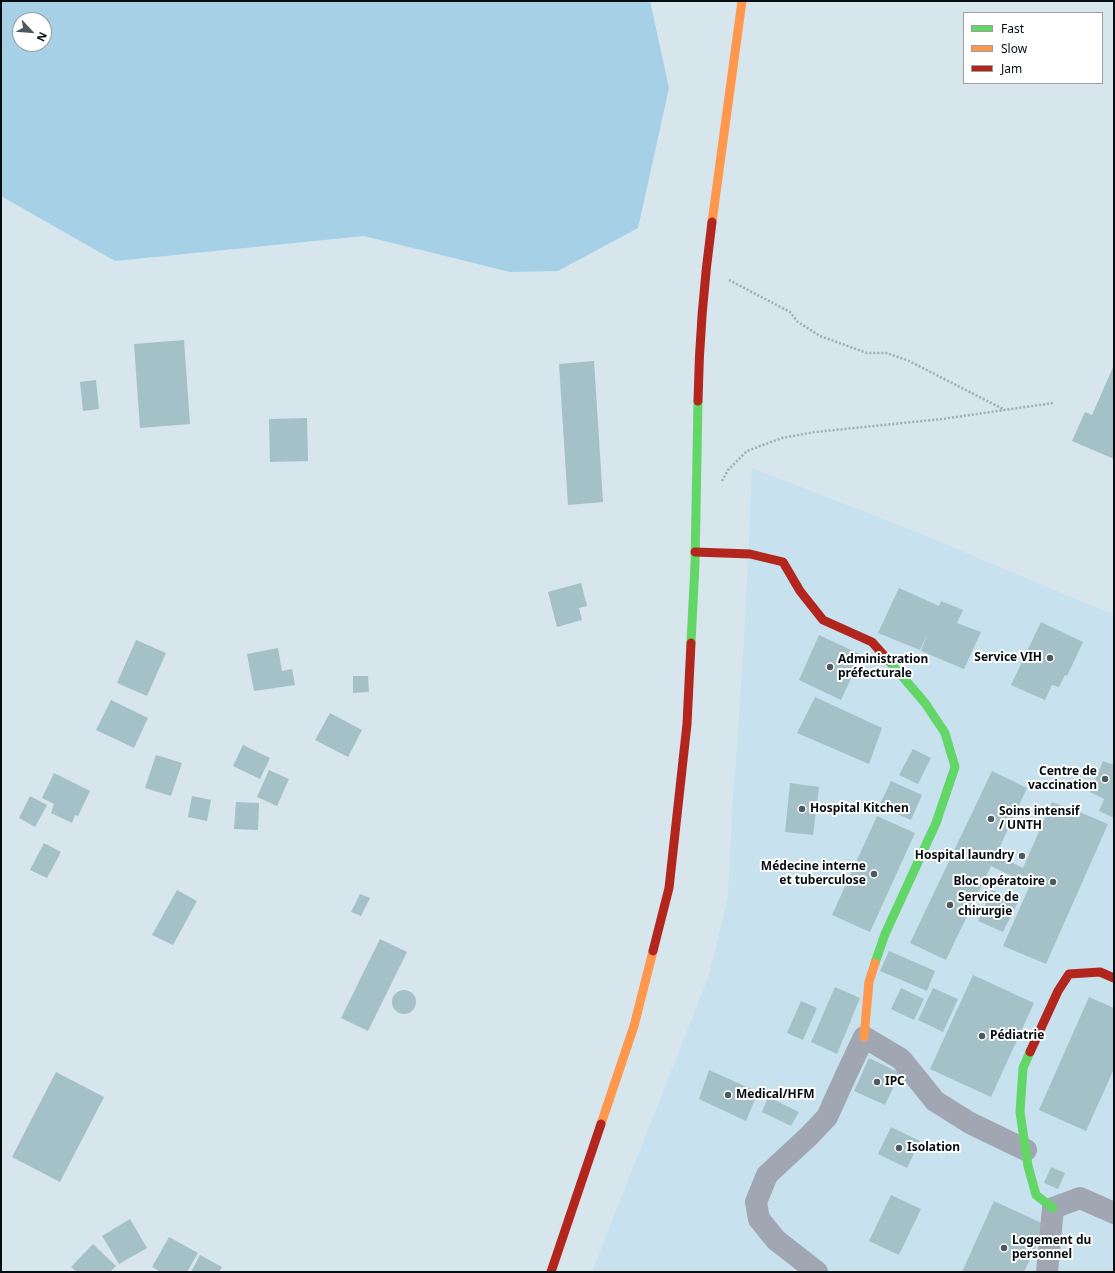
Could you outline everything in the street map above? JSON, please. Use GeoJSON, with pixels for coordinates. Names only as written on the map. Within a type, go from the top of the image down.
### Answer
{"type":"FeatureCollection","features":[{"type":"Feature","properties":{"kind":"street"},"geometry":{"type":"LineString","coordinates":[[551,1272],[634,1026],[669,888],[687,724],[695,552],[699,362],[706,269],[742,1]]}},
{"type":"Feature","properties":{"kind":"street"},"geometry":{"type":"LineString","coordinates":[[695,552],[750,554],[783,562],[800,591],[823,620],[872,642],[924,702],[944,733],[955,767],[936,824],[885,934],[869,982],[864,1037],[827,1117],[767,1175],[756,1202],[759,1219],[776,1240],[817,1272]]}},
{"type":"Feature","properties":{"kind":"street"},"geometry":{"type":"LineString","coordinates":[[1052,1208],[1036,1195],[1028,1166],[1020,1112],[1023,1068],[1058,991],[1069,974],[1100,972],[1114,978]]}},
{"type":"Feature","properties":{"kind":"street"},"geometry":{"type":"LineString","coordinates":[[864,1037],[901,1059],[935,1101],[970,1123],[1026,1150]]}},
{"type":"Feature","properties":{"kind":"street"},"geometry":{"type":"LineString","coordinates":[[1052,1208],[1080,1198],[1114,1213]]}},
{"type":"Feature","properties":{"kind":"street"},"geometry":{"type":"LineString","coordinates":[[1048,1272],[1052,1208]]}},
{"type":"Feature","properties":{"kind":"path"},"geometry":{"type":"LineString","coordinates":[[706,269],[762,296],[790,312],[798,322],[820,336],[867,353],[886,353],[907,360],[1005,410]]}},
{"type":"Feature","properties":{"kind":"path"},"geometry":{"type":"LineString","coordinates":[[719,486],[728,470],[747,450],[782,438],[815,432],[942,419],[1054,403]]}},
{"type":"Feature","properties":{"kind":"shaded area"},"geometry":{"type":"Polygon","coordinates":[[[1,1],[650,1],[669,88],[638,228],[558,271],[510,272],[364,236],[115,261],[1,196],[1,1]]]}},
{"type":"Feature","properties":{"kind":"shaded area"},"geometry":{"type":"Polygon","coordinates":[[[752,468],[919,533],[1114,615],[1114,1272],[592,1272],[709,975],[728,897],[733,794],[747,584],[752,468]]]}},
{"type":"Feature","properties":{"kind":"building"},"geometry":{"type":"Polygon","coordinates":[[[184,340],[190,424],[140,428],[134,344],[184,340]]]}},
{"type":"Feature","properties":{"kind":"building"},"geometry":{"type":"Polygon","coordinates":[[[594,361],[603,502],[568,505],[559,364],[594,361]]]}},
{"type":"Feature","properties":{"kind":"building"},"geometry":{"type":"Polygon","coordinates":[[[1114,365],[1114,459],[1072,441],[1085,412],[1092,415],[1114,365]]]}},
{"type":"Feature","properties":{"kind":"building"},"geometry":{"type":"Polygon","coordinates":[[[96,380],[99,409],[83,411],[80,382],[96,380]]]}},
{"type":"Feature","properties":{"kind":"building"},"geometry":{"type":"Polygon","coordinates":[[[307,418],[308,461],[270,462],[269,419],[307,418]]]}},
{"type":"Feature","properties":{"kind":"building"},"geometry":{"type":"Polygon","coordinates":[[[581,583],[587,606],[579,608],[582,620],[557,627],[548,592],[581,583]]]}},
{"type":"Feature","properties":{"kind":"building"},"geometry":{"type":"Polygon","coordinates":[[[899,588],[939,606],[941,601],[963,610],[957,623],[981,632],[964,669],[921,651],[927,635],[920,650],[878,633],[899,588]]]}},
{"type":"Feature","properties":{"kind":"building","name":"Service VIH"},"geometry":{"type":"Polygon","coordinates":[[[1041,622],[1083,642],[1067,676],[1065,675],[1059,687],[1052,685],[1045,700],[1011,685],[1041,622]]]}},
{"type":"Feature","properties":{"kind":"building","name":"Administration préfecturale"},"geometry":{"type":"Polygon","coordinates":[[[819,635],[862,655],[841,700],[799,680],[819,635]]]}},
{"type":"Feature","properties":{"kind":"building"},"geometry":{"type":"Polygon","coordinates":[[[136,640],[166,653],[147,696],[117,683],[136,640]]]}},
{"type":"Feature","properties":{"kind":"building"},"geometry":{"type":"Polygon","coordinates":[[[278,648],[282,671],[292,669],[295,685],[254,691],[247,654],[278,648]]]}},
{"type":"Feature","properties":{"kind":"building"},"geometry":{"type":"Polygon","coordinates":[[[353,676],[368,676],[369,692],[353,693],[353,676]]]}},
{"type":"Feature","properties":{"kind":"building"},"geometry":{"type":"Polygon","coordinates":[[[815,697],[882,728],[869,764],[797,733],[815,697]]]}},
{"type":"Feature","properties":{"kind":"building"},"geometry":{"type":"Polygon","coordinates":[[[111,700],[148,718],[134,748],[96,730],[111,700]]]}},
{"type":"Feature","properties":{"kind":"building"},"geometry":{"type":"Polygon","coordinates":[[[330,713],[362,730],[348,757],[315,740],[330,713]]]}},
{"type":"Feature","properties":{"kind":"building"},"geometry":{"type":"Polygon","coordinates":[[[243,745],[270,758],[260,779],[233,766],[243,745]]]}},
{"type":"Feature","properties":{"kind":"building"},"geometry":{"type":"Polygon","coordinates":[[[913,749],[931,758],[918,784],[899,775],[913,749]]]}},
{"type":"Feature","properties":{"kind":"building"},"geometry":{"type":"Polygon","coordinates":[[[156,755],[182,763],[171,796],[145,788],[156,755]]]}},
{"type":"Feature","properties":{"kind":"building","name":"Centre de vaccination"},"geometry":{"type":"Polygon","coordinates":[[[1103,761],[1114,765],[1114,818],[1099,811],[1104,799],[1090,792],[1103,761]]]}},
{"type":"Feature","properties":{"kind":"building"},"geometry":{"type":"Polygon","coordinates":[[[269,770],[289,779],[277,806],[257,797],[269,770]]]}},
{"type":"Feature","properties":{"kind":"building"},"geometry":{"type":"Polygon","coordinates":[[[992,771],[1027,788],[996,855],[1023,868],[1052,802],[1108,824],[1046,964],[1003,946],[1030,885],[991,866],[946,960],[910,943],[992,771]]]}},
{"type":"Feature","properties":{"kind":"building"},"geometry":{"type":"Polygon","coordinates":[[[54,773],[90,791],[78,816],[75,815],[72,823],[51,813],[54,804],[42,798],[54,773]]]}},
{"type":"Feature","properties":{"kind":"building"},"geometry":{"type":"Polygon","coordinates":[[[891,781],[922,795],[911,820],[879,806],[891,781]]]}},
{"type":"Feature","properties":{"kind":"building","name":"Hospital Kitchen"},"geometry":{"type":"Polygon","coordinates":[[[790,783],[819,787],[813,835],[785,832],[790,783]]]}},
{"type":"Feature","properties":{"kind":"building"},"geometry":{"type":"Polygon","coordinates":[[[30,796],[47,805],[35,827],[19,818],[30,796]]]}},
{"type":"Feature","properties":{"kind":"building"},"geometry":{"type":"Polygon","coordinates":[[[192,796],[211,800],[207,821],[188,817],[192,796]]]}},
{"type":"Feature","properties":{"kind":"building"},"geometry":{"type":"Polygon","coordinates":[[[236,802],[259,803],[258,830],[234,829],[236,802]]]}},
{"type":"Feature","properties":{"kind":"building","name":"Médecine interne et tuberculose"},"geometry":{"type":"Polygon","coordinates":[[[877,816],[915,833],[870,932],[832,915],[877,816]]]}},
{"type":"Feature","properties":{"kind":"building"},"geometry":{"type":"Polygon","coordinates":[[[44,843],[61,852],[47,878],[30,870],[44,843]]]}},
{"type":"Feature","properties":{"kind":"building"},"geometry":{"type":"Polygon","coordinates":[[[177,890],[197,901],[173,945],[152,935],[177,890]]]}},
{"type":"Feature","properties":{"kind":"building"},"geometry":{"type":"Polygon","coordinates":[[[992,890],[1018,902],[1003,932],[978,921],[992,890]]]}},
{"type":"Feature","properties":{"kind":"building"},"geometry":{"type":"Polygon","coordinates":[[[360,894],[370,898],[361,916],[351,912],[360,894]]]}},
{"type":"Feature","properties":{"kind":"building"},"geometry":{"type":"Polygon","coordinates":[[[380,939],[407,952],[368,1031],[341,1018],[380,939]]]}},
{"type":"Feature","properties":{"kind":"building"},"geometry":{"type":"Polygon","coordinates":[[[889,951],[935,971],[927,991],[880,971],[889,951]]]}},
{"type":"Feature","properties":{"kind":"building","name":"Pédiatrie"},"geometry":{"type":"Polygon","coordinates":[[[973,975],[1034,1003],[991,1097],[930,1069],[973,975]]]}},
{"type":"Feature","properties":{"kind":"building"},"geometry":{"type":"Polygon","coordinates":[[[835,987],[860,998],[837,1054],[811,1042],[835,987]]]}},
{"type":"Feature","properties":{"kind":"building"},"geometry":{"type":"Polygon","coordinates":[[[901,988],[924,999],[914,1020],[891,1009],[901,988]]]}},
{"type":"Feature","properties":{"kind":"building"},"geometry":{"type":"Polygon","coordinates":[[[933,988],[958,999],[943,1032],[918,1020],[933,988]]]}},
{"type":"Feature","properties":{"kind":"building"},"geometry":{"type":"Polygon","coordinates":[[[404,990],[413,993],[416,1002],[413,1011],[404,1014],[395,1011],[392,1002],[395,993],[404,990]]]}},
{"type":"Feature","properties":{"kind":"building"},"geometry":{"type":"Polygon","coordinates":[[[1089,997],[1114,1008],[1114,1069],[1086,1131],[1039,1110],[1089,997]]]}},
{"type":"Feature","properties":{"kind":"building"},"geometry":{"type":"Polygon","coordinates":[[[801,1001],[817,1008],[803,1040],[787,1033],[801,1001]]]}},
{"type":"Feature","properties":{"kind":"building","name":"IPC"},"geometry":{"type":"Polygon","coordinates":[[[869,1058],[900,1073],[885,1105],[854,1091],[869,1058]]]}},
{"type":"Feature","properties":{"kind":"building","name":"Medical/HFM"},"geometry":{"type":"Polygon","coordinates":[[[709,1070],[758,1092],[746,1121],[699,1099],[709,1070]]]}},
{"type":"Feature","properties":{"kind":"building"},"geometry":{"type":"Polygon","coordinates":[[[56,1072],[104,1097],[60,1182],[12,1157],[56,1072]]]}},
{"type":"Feature","properties":{"kind":"building"},"geometry":{"type":"Polygon","coordinates":[[[768,1097],[799,1112],[791,1126],[762,1112],[768,1097]]]}},
{"type":"Feature","properties":{"kind":"building","name":"Isolation"},"geometry":{"type":"Polygon","coordinates":[[[891,1127],[920,1141],[907,1168],[878,1154],[891,1127]]]}},
{"type":"Feature","properties":{"kind":"building"},"geometry":{"type":"Polygon","coordinates":[[[1051,1167],[1065,1173],[1058,1189],[1044,1183],[1051,1167]]]}},
{"type":"Feature","properties":{"kind":"building"},"geometry":{"type":"Polygon","coordinates":[[[891,1195],[921,1209],[899,1255],[869,1241],[891,1195]]]}},
{"type":"Feature","properties":{"kind":"building","name":"Logement du personnel"},"geometry":{"type":"Polygon","coordinates":[[[994,1201],[1046,1225],[1024,1272],[962,1272],[994,1201]]]}},
{"type":"Feature","properties":{"kind":"building"},"geometry":{"type":"Polygon","coordinates":[[[130,1219],[147,1248],[119,1264],[102,1236],[130,1219]]]}},
{"type":"Feature","properties":{"kind":"building"},"geometry":{"type":"Polygon","coordinates":[[[169,1237],[198,1253],[187,1272],[161,1272],[152,1267],[169,1237]]]}},
{"type":"Feature","properties":{"kind":"building"},"geometry":{"type":"Polygon","coordinates":[[[93,1244],[116,1266],[110,1272],[77,1272],[71,1267],[93,1244]]]}},
{"type":"Feature","properties":{"kind":"building"},"geometry":{"type":"Polygon","coordinates":[[[200,1255],[222,1267],[219,1272],[191,1272],[200,1255]]]}},
{"type":"Feature","properties":{"kind":"traffic: fast"},"geometry":{"type":"LineString","coordinates":[[691,643],[695,564],[698,401]]}},
{"type":"Feature","properties":{"kind":"traffic: fast"},"geometry":{"type":"LineString","coordinates":[[875,963],[885,934],[936,823],[955,767],[945,733],[925,703],[889,661]]}},
{"type":"Feature","properties":{"kind":"traffic: fast"},"geometry":{"type":"LineString","coordinates":[[1030,1052],[1023,1068],[1020,1112],[1028,1166],[1036,1195],[1053,1208]]}},
{"type":"Feature","properties":{"kind":"traffic: slow"},"geometry":{"type":"LineString","coordinates":[[712,222],[742,1]]}},
{"type":"Feature","properties":{"kind":"traffic: slow"},"geometry":{"type":"LineString","coordinates":[[601,1124],[634,1026],[653,951]]}},
{"type":"Feature","properties":{"kind":"traffic: slow"},"geometry":{"type":"LineString","coordinates":[[864,1037],[869,982],[875,963]]}},
{"type":"Feature","properties":{"kind":"traffic: jam"},"geometry":{"type":"LineString","coordinates":[[698,401],[702,311],[712,222]]}},
{"type":"Feature","properties":{"kind":"traffic: jam"},"geometry":{"type":"LineString","coordinates":[[695,552],[750,554],[783,562],[800,591],[823,620],[872,642],[889,661]]}},
{"type":"Feature","properties":{"kind":"traffic: jam"},"geometry":{"type":"LineString","coordinates":[[653,951],[669,888],[687,724],[691,643]]}},
{"type":"Feature","properties":{"kind":"traffic: jam"},"geometry":{"type":"LineString","coordinates":[[1030,1052],[1058,991],[1069,974],[1100,972],[1114,978]]}},
{"type":"Feature","properties":{"kind":"traffic: jam"},"geometry":{"type":"LineString","coordinates":[[551,1272],[601,1124]]}},
{"type":"Feature","properties":{"kind":"place","name":"Service VIH"},"geometry":{"type":"Point","coordinates":[1050,658]}},
{"type":"Feature","properties":{"kind":"place","name":"Administration préfecturale"},"geometry":{"type":"Point","coordinates":[830,667]}},
{"type":"Feature","properties":{"kind":"place","name":"Centre de vaccination"},"geometry":{"type":"Point","coordinates":[1105,779]}},
{"type":"Feature","properties":{"kind":"place","name":"Hospital Kitchen"},"geometry":{"type":"Point","coordinates":[802,809]}},
{"type":"Feature","properties":{"kind":"place","name":"Soins intensif / UNTH"},"geometry":{"type":"Point","coordinates":[991,819]}},
{"type":"Feature","properties":{"kind":"place","name":"Hospital laundry"},"geometry":{"type":"Point","coordinates":[1022,856]}},
{"type":"Feature","properties":{"kind":"place","name":"Médecine interne et tuberculose"},"geometry":{"type":"Point","coordinates":[874,874]}},
{"type":"Feature","properties":{"kind":"place","name":"Bloc opératoire"},"geometry":{"type":"Point","coordinates":[1053,882]}},
{"type":"Feature","properties":{"kind":"place","name":"Service de chirurgie"},"geometry":{"type":"Point","coordinates":[950,905]}},
{"type":"Feature","properties":{"kind":"place","name":"Pédiatrie"},"geometry":{"type":"Point","coordinates":[982,1036]}},
{"type":"Feature","properties":{"kind":"place","name":"IPC"},"geometry":{"type":"Point","coordinates":[877,1082]}},
{"type":"Feature","properties":{"kind":"place","name":"Medical/HFM"},"geometry":{"type":"Point","coordinates":[728,1095]}},
{"type":"Feature","properties":{"kind":"place","name":"Isolation"},"geometry":{"type":"Point","coordinates":[899,1148]}},
{"type":"Feature","properties":{"kind":"place","name":"Logement du personnel"},"geometry":{"type":"Point","coordinates":[1004,1248]}}]}
